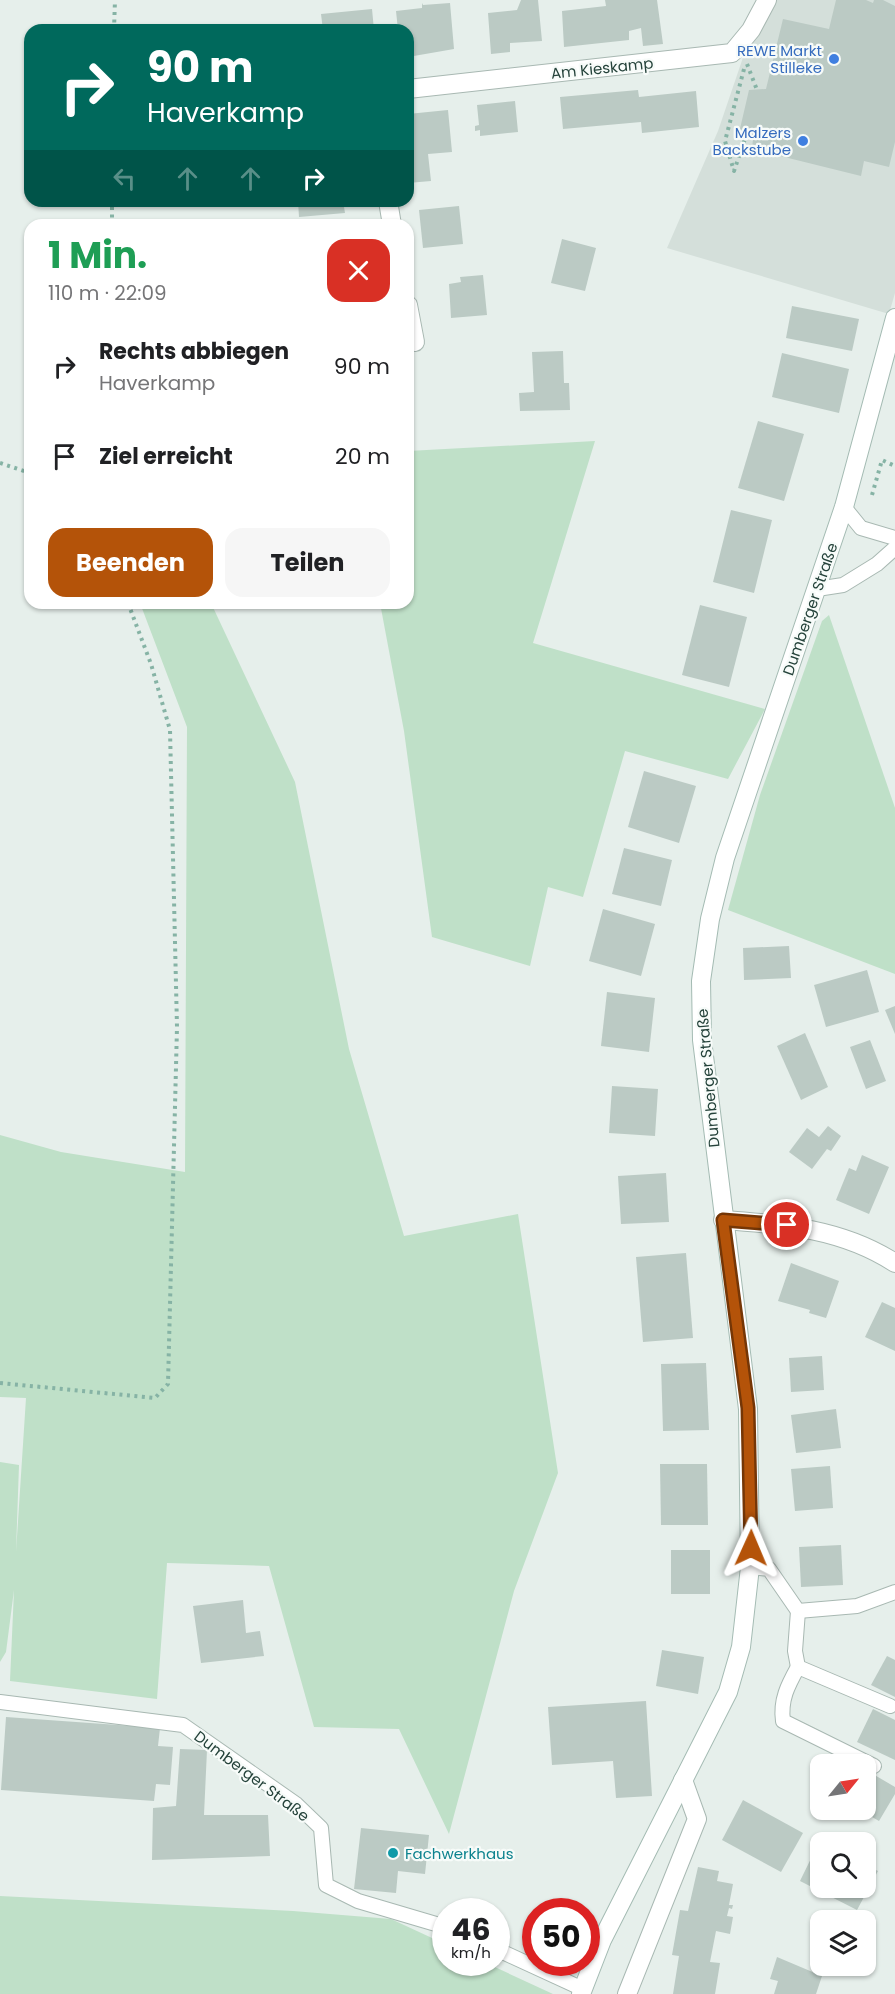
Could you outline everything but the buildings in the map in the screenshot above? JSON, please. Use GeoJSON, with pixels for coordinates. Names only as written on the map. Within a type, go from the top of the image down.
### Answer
{"type":"FeatureCollection","features":[{"type":"Feature","properties":{"kind":"main road","name":"Am Kieskamp"},"geometry":{"type":"LineString","coordinates":[[414,88],[732,53],[751,30],[767,0]]}},
{"type":"Feature","properties":{"kind":"main road","name":"Dumberger Straße"},"geometry":{"type":"LineString","coordinates":[[582,1992],[602,1940],[728,1692],[741,1647],[750,1567],[748,1408],[702,1040],[701,981],[710,919],[744,801],[844,507],[894,329]]}},
{"type":"Feature","properties":{"kind":"main road"},"geometry":{"type":"LineString","coordinates":[[414,337],[415,342]]}},
{"type":"Feature","properties":{"kind":"main road"},"geometry":{"type":"LineString","coordinates":[[723,1220],[805,1227],[849,1239],[895,1263]]}},
{"type":"Feature","properties":{"kind":"main road"},"geometry":{"type":"LineString","coordinates":[[627,1994],[697,1819],[683,1780]]}},
{"type":"Feature","properties":{"kind":"lane"},"geometry":{"type":"LineString","coordinates":[[844,507],[861,528],[895,538]]}},
{"type":"Feature","properties":{"kind":"lane"},"geometry":{"type":"LineString","coordinates":[[817,589],[843,585],[877,564],[895,549]]}},
{"type":"Feature","properties":{"kind":"lane"},"geometry":{"type":"LineString","coordinates":[[750,1567],[769,1569],[798,1611],[795,1651],[798,1667],[786,1688],[781,1706],[783,1721],[850,1754]]}},
{"type":"Feature","properties":{"kind":"lane"},"geometry":{"type":"LineString","coordinates":[[798,1611],[857,1606],[895,1592]]}},
{"type":"Feature","properties":{"kind":"lane"},"geometry":{"type":"LineString","coordinates":[[798,1667],[890,1706]]}},
{"type":"Feature","properties":{"kind":"lane","name":"Dumberger Straße"},"geometry":{"type":"LineString","coordinates":[[0,1702],[183,1725],[296,1804],[321,1828],[326,1886],[358,1900],[432,1923]]}},
{"type":"Feature","properties":{"kind":"lane","name":"Dumberger Straße"},"geometry":{"type":"LineString","coordinates":[[510,1956],[582,1992]]}},
{"type":"Feature","properties":{"kind":"path"},"geometry":{"type":"LineString","coordinates":[[114,24],[115,0]]}},
{"type":"Feature","properties":{"kind":"path"},"geometry":{"type":"LineString","coordinates":[[746,136],[734,171],[725,141],[746,61],[757,90]]}},
{"type":"Feature","properties":{"kind":"path"},"geometry":{"type":"LineString","coordinates":[[0,463],[24,471]]}},
{"type":"Feature","properties":{"kind":"path"},"geometry":{"type":"LineString","coordinates":[[0,1383],[155,1398],[168,1384],[177,1027],[170,730],[151,663],[130,609]]}},
{"type":"Feature","properties":{"kind":"shaded area"},"geometry":{"type":"Polygon","coordinates":[[[768,0],[895,0],[895,293],[889,314],[667,248],[718,131],[752,31],[768,0]]]}},
{"type":"Feature","properties":{"kind":"green space"},"geometry":{"type":"Polygon","coordinates":[[[595,441],[533,643],[765,709],[728,779],[625,751],[583,897],[548,887],[530,966],[432,937],[404,731],[381,609],[414,609],[414,451],[595,441]]]}},
{"type":"Feature","properties":{"kind":"green space"},"geometry":{"type":"Polygon","coordinates":[[[142,609],[214,609],[295,782],[349,1049],[404,1236],[518,1214],[558,1473],[514,1591],[449,1834],[399,1729],[314,1727],[269,1566],[167,1563],[157,1699],[10,1681],[14,1590],[6,1652],[0,1662],[0,1462],[19,1465],[16,1552],[26,1398],[0,1397],[0,1135],[61,1152],[185,1172],[187,727],[142,609]]]}},
{"type":"Feature","properties":{"kind":"green space"},"geometry":{"type":"Polygon","coordinates":[[[829,615],[895,808],[895,974],[728,910],[760,795],[822,621],[829,615]]]}},
{"type":"Feature","properties":{"kind":"green space"},"geometry":{"type":"Polygon","coordinates":[[[0,1896],[293,1911],[391,1919],[432,1938],[432,1976],[510,1976],[510,1974],[553,1994],[0,1994],[0,1896]]]}},
{"type":"Feature","properties":{"kind":"place","name":"REWE Markt Stilleke"},"geometry":{"type":"Point","coordinates":[834,59]}},
{"type":"Feature","properties":{"kind":"place","name":"Malzers Backstube"},"geometry":{"type":"Point","coordinates":[803,141]}},
{"type":"Feature","properties":{"kind":"place","name":"Fachwerkhaus"},"geometry":{"type":"Point","coordinates":[393,1853]}},
{"type":"Feature","properties":{"kind":"route"},"geometry":{"type":"LineString","coordinates":[[751,1548],[748,1408],[723,1220],[787,1225]]}}]}
